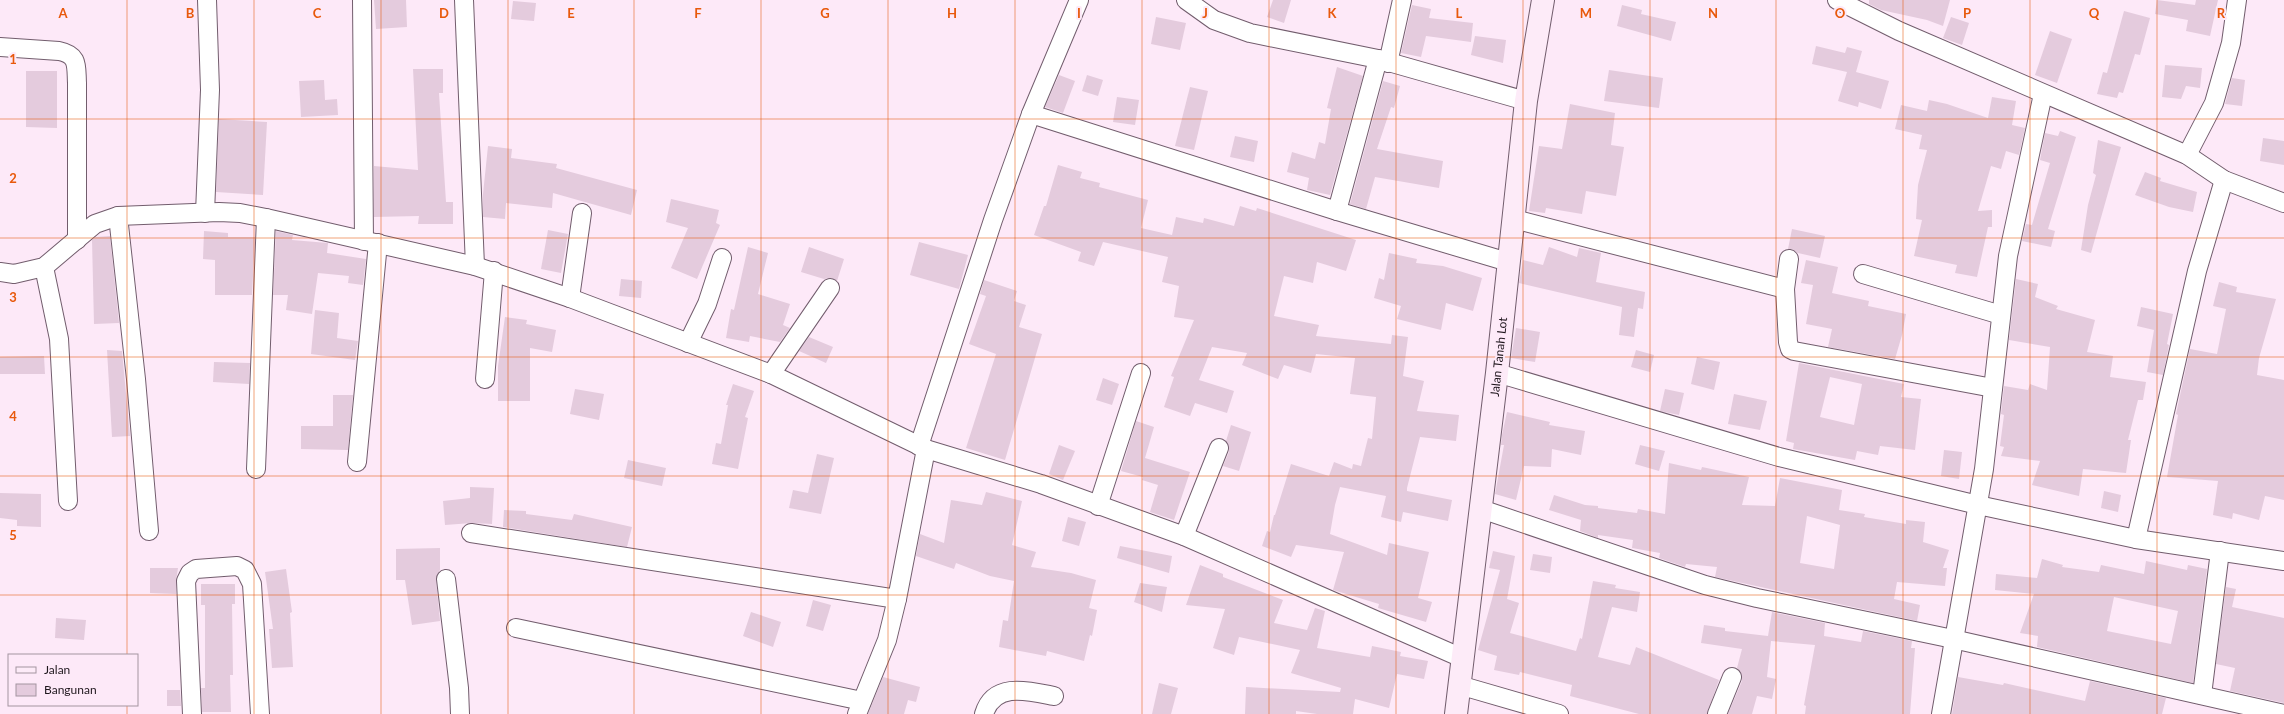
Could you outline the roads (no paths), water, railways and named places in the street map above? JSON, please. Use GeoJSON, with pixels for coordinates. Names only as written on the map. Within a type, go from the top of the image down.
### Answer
{"type":"FeatureCollection","features":[{"type":"Feature","properties":{"kind":"main road","name":"Jalan Tanah Lot"},"geometry":{"type":"LineString","coordinates":[[1456,714],[1497,373],[1526,101],[1542,0]]}},
{"type":"Feature","properties":{"kind":"street"},"geometry":{"type":"LineString","coordinates":[[205,214],[210,90],[207,0]]}},
{"type":"Feature","properties":{"kind":"street"},"geometry":{"type":"LineString","coordinates":[[357,462],[371,242],[362,0]]}},
{"type":"Feature","properties":{"kind":"street"},"geometry":{"type":"LineString","coordinates":[[464,0],[475,266]]}},
{"type":"Feature","properties":{"kind":"street"},"geometry":{"type":"LineString","coordinates":[[516,628],[859,708],[887,640],[897,599],[923,447],[993,220],[1031,114],[1079,0]]}},
{"type":"Feature","properties":{"kind":"street"},"geometry":{"type":"LineString","coordinates":[[1186,0],[1214,20],[1250,33],[1383,61],[1526,101]]}},
{"type":"Feature","properties":{"kind":"street"},"geometry":{"type":"LineString","coordinates":[[1337,211],[1402,0]]}},
{"type":"Feature","properties":{"kind":"street"},"geometry":{"type":"LineString","coordinates":[[1837,0],[1899,31],[2187,155],[2224,180],[2284,203]]}},
{"type":"Feature","properties":{"kind":"street"},"geometry":{"type":"LineString","coordinates":[[2187,155],[2214,103],[2231,43],[2237,0]]}},
{"type":"Feature","properties":{"kind":"street"},"geometry":{"type":"LineString","coordinates":[[0,47],[67,52],[74,60],[77,83],[77,240]]}},
{"type":"Feature","properties":{"kind":"street"},"geometry":{"type":"LineString","coordinates":[[1941,714],[1953,639],[1978,505],[2008,256],[2043,94]]}},
{"type":"Feature","properties":{"kind":"street"},"geometry":{"type":"LineString","coordinates":[[1031,114],[1337,211],[1508,262]]}},
{"type":"Feature","properties":{"kind":"street"},"geometry":{"type":"LineString","coordinates":[[2136,539],[2197,271],[2224,180]]}},
{"type":"Feature","properties":{"kind":"street"},"geometry":{"type":"LineString","coordinates":[[0,272],[14,274],[44,267],[95,224],[118,216],[240,213],[494,271],[771,374],[923,447],[1041,484],[1184,536],[1462,658]]}},
{"type":"Feature","properties":{"kind":"street"},"geometry":{"type":"LineString","coordinates":[[570,298],[582,213]]}},
{"type":"Feature","properties":{"kind":"street"},"geometry":{"type":"LineString","coordinates":[[118,216],[136,379],[149,531]]}},
{"type":"Feature","properties":{"kind":"street"},"geometry":{"type":"LineString","coordinates":[[256,469],[266,218]]}},
{"type":"Feature","properties":{"kind":"street"},"geometry":{"type":"LineString","coordinates":[[1514,219],[1784,289]]}},
{"type":"Feature","properties":{"kind":"street"},"geometry":{"type":"LineString","coordinates":[[688,343],[707,304],[722,258]]}},
{"type":"Feature","properties":{"kind":"street"},"geometry":{"type":"LineString","coordinates":[[1790,259],[1784,289],[1788,342],[1790,349],[1794,351],[1993,388]]}},
{"type":"Feature","properties":{"kind":"street"},"geometry":{"type":"LineString","coordinates":[[44,267],[59,339],[68,502]]}},
{"type":"Feature","properties":{"kind":"street"},"geometry":{"type":"LineString","coordinates":[[485,379],[494,271]]}},
{"type":"Feature","properties":{"kind":"street"},"geometry":{"type":"LineString","coordinates":[[1863,274],[2001,315]]}},
{"type":"Feature","properties":{"kind":"street"},"geometry":{"type":"LineString","coordinates":[[771,374],[830,288]]}},
{"type":"Feature","properties":{"kind":"street"},"geometry":{"type":"LineString","coordinates":[[1098,506],[1141,373]]}},
{"type":"Feature","properties":{"kind":"street"},"geometry":{"type":"LineString","coordinates":[[1497,373],[1779,456],[1978,505],[2136,539],[2284,561]]}},
{"type":"Feature","properties":{"kind":"street"},"geometry":{"type":"LineString","coordinates":[[1184,536],[1219,448]]}},
{"type":"Feature","properties":{"kind":"street"},"geometry":{"type":"LineString","coordinates":[[1481,509],[1705,585],[1757,598],[1953,639],[2284,714]]}},
{"type":"Feature","properties":{"kind":"street"},"geometry":{"type":"LineString","coordinates":[[471,534],[897,599]]}},
{"type":"Feature","properties":{"kind":"street"},"geometry":{"type":"LineString","coordinates":[[2202,695],[2220,551]]}},
{"type":"Feature","properties":{"kind":"street"},"geometry":{"type":"LineString","coordinates":[[192,714],[186,581],[190,573],[196,569],[237,566],[246,570],[252,584],[260,714]]}},
{"type":"Feature","properties":{"kind":"street"},"geometry":{"type":"LineString","coordinates":[[446,579],[459,688],[460,714]]}},
{"type":"Feature","properties":{"kind":"street"},"geometry":{"type":"LineString","coordinates":[[1717,714],[1732,677]]}},
{"type":"Feature","properties":{"kind":"street"},"geometry":{"type":"LineString","coordinates":[[1459,685],[1559,714]]}},
{"type":"Feature","properties":{"kind":"street"},"geometry":{"type":"LineString","coordinates":[[984,714],[986,707],[995,697],[1006,691],[1022,690],[1054,696]]}}]}
